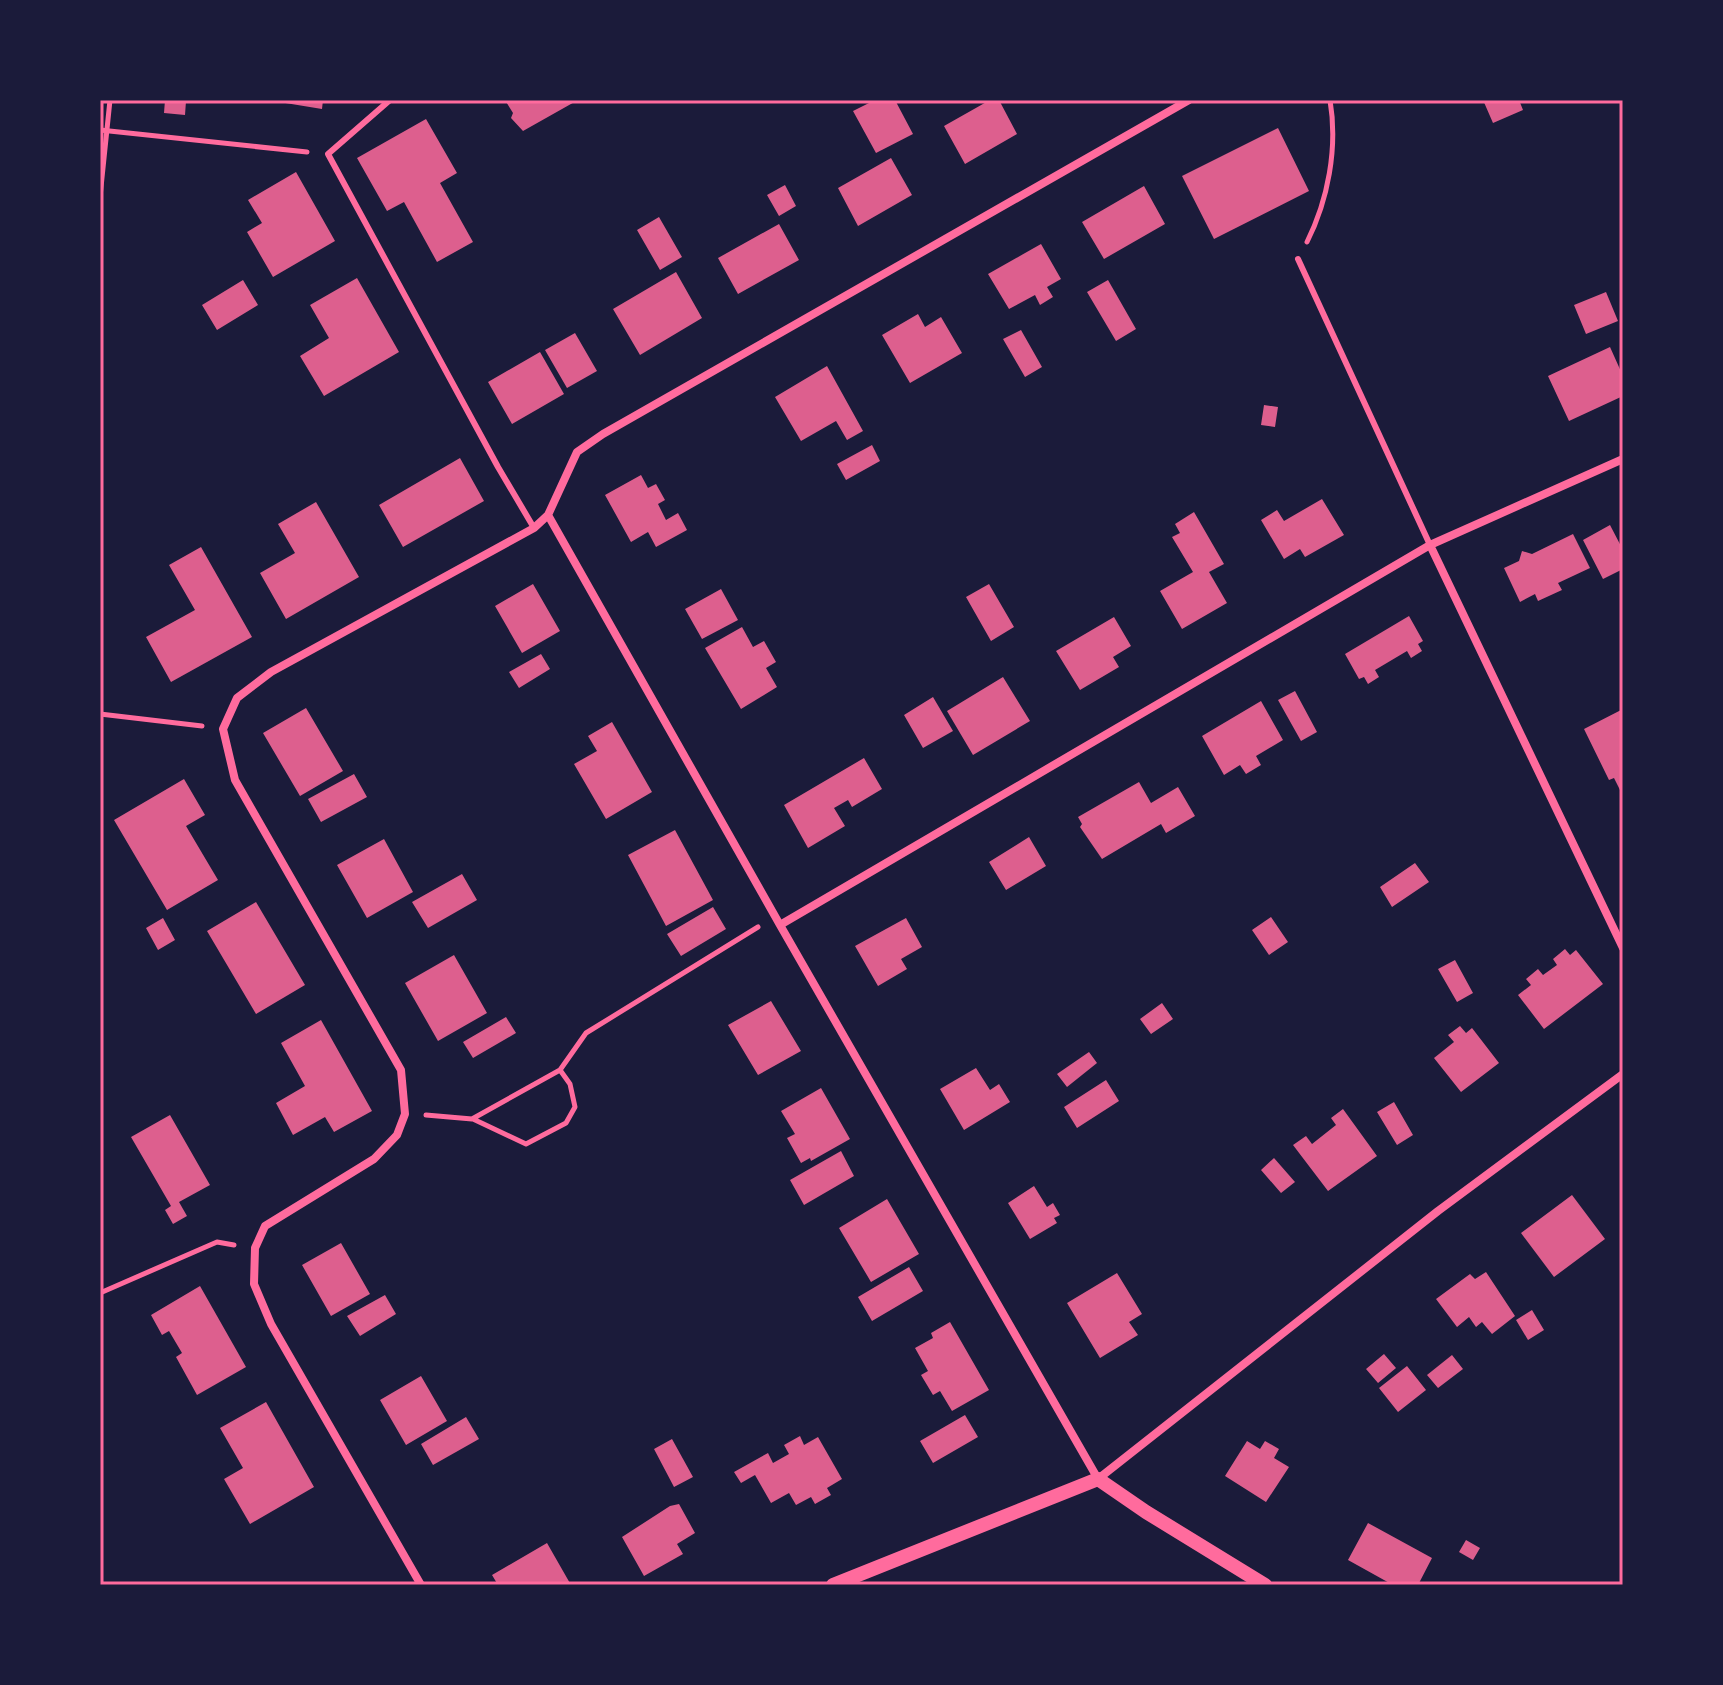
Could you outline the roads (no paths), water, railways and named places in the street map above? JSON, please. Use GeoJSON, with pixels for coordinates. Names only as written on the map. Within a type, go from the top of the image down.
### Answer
{"type":"FeatureCollection","features":[{"type":"Feature","properties":{"kind":"street"},"geometry":{"type":"LineString","coordinates":[[421,1585],[271,1324],[254,1284],[255,1248],[265,1226],[374,1159],[397,1135],[405,1114],[401,1070],[235,780],[223,729],[237,698],[271,672],[534,528],[548,515],[577,452],[603,434],[1189,100]]}},
{"type":"Feature","properties":{"kind":"street"},"geometry":{"type":"LineString","coordinates":[[780,925],[1430,545],[1623,459]]}},
{"type":"Feature","properties":{"kind":"street"},"geometry":{"type":"LineString","coordinates":[[548,515],[1098,1479],[1265,1585]]}},
{"type":"Feature","properties":{"kind":"street"},"geometry":{"type":"LineString","coordinates":[[1430,545],[1623,948]]}},
{"type":"Feature","properties":{"kind":"street"},"geometry":{"type":"LineString","coordinates":[[833,1585],[1098,1479],[1438,1211],[1623,1074]]}},
{"type":"Feature","properties":{"kind":"lane"},"geometry":{"type":"LineString","coordinates":[[390,100],[328,154],[534,528]]}},
{"type":"Feature","properties":{"kind":"lane"},"geometry":{"type":"LineString","coordinates":[[1298,259],[1430,545]]}}]}
